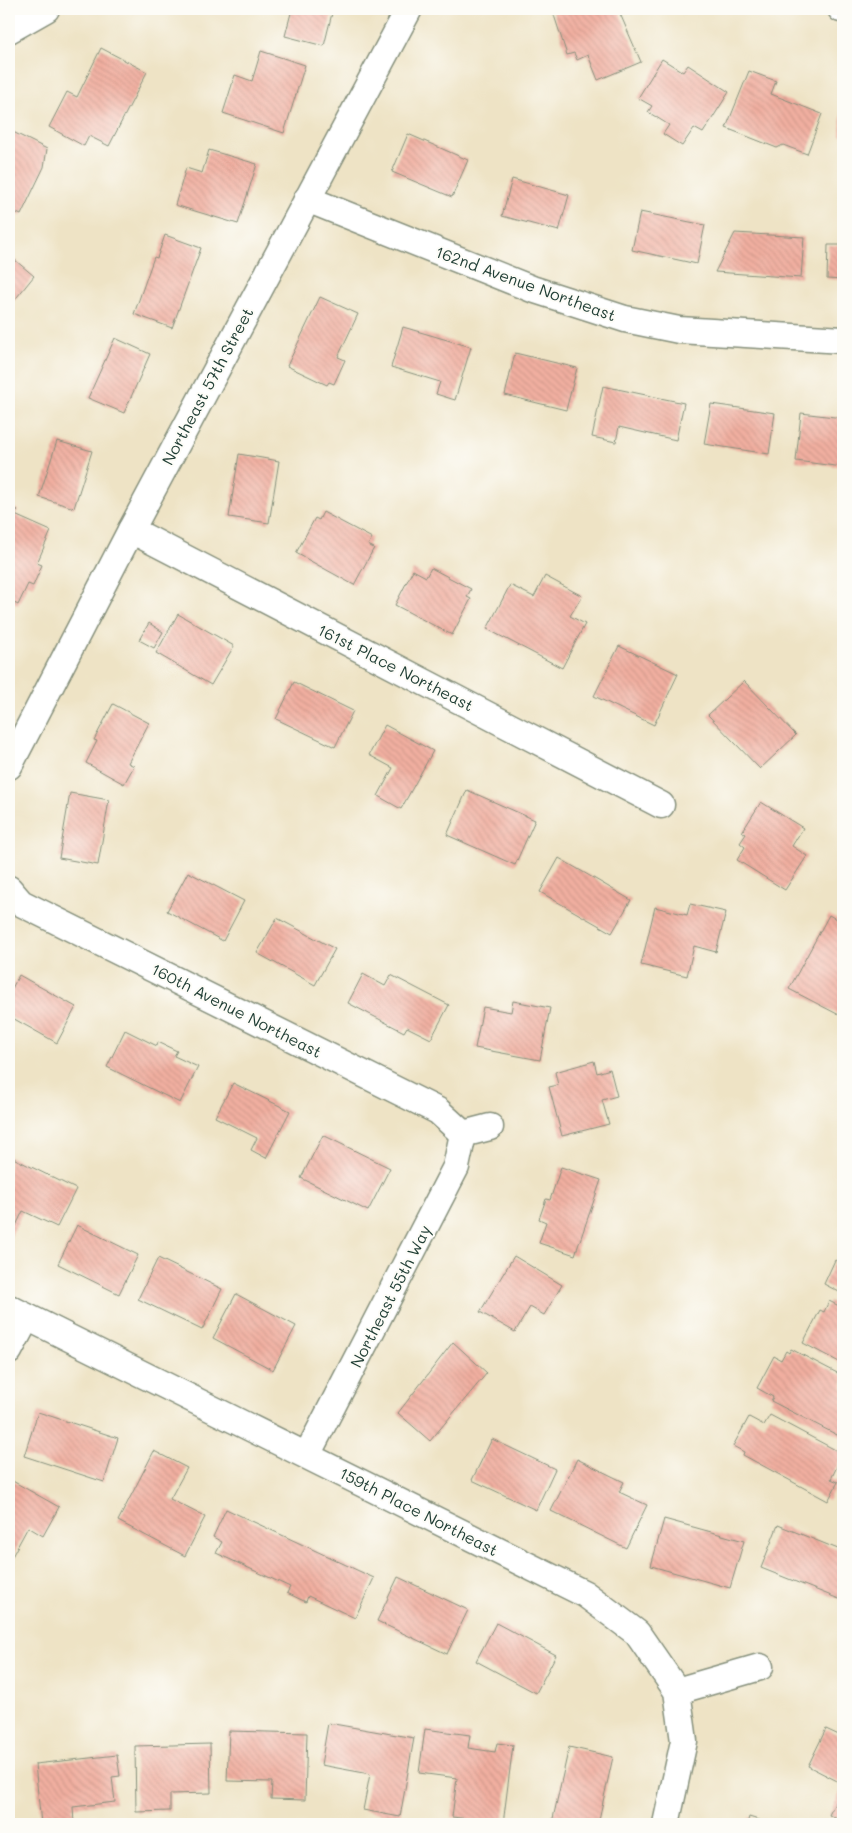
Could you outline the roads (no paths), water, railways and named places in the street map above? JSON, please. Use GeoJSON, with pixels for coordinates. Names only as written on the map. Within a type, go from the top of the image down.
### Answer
{"type":"FeatureCollection","features":[{"type":"Feature","properties":{"kind":"street"},"geometry":{"type":"LineString","coordinates":[[9,30],[46,9]]}},
{"type":"Feature","properties":{"kind":"street","name":"Northeast 57th Street"},"geometry":{"type":"LineString","coordinates":[[9,766],[131,530],[409,9]]}},
{"type":"Feature","properties":{"kind":"street","name":"162nd Avenue Northeast"},"geometry":{"type":"LineString","coordinates":[[307,199],[532,289],[625,319],[679,330],[843,340]]}},
{"type":"Feature","properties":{"kind":"street","name":"161st Place Northeast"},"geometry":{"type":"LineString","coordinates":[[131,530],[661,805]]}},
{"type":"Feature","properties":{"kind":"street","name":"160th Avenue Northeast"},"geometry":{"type":"LineString","coordinates":[[9,889],[21,903],[438,1111],[463,1134]]}},
{"type":"Feature","properties":{"kind":"street"},"geometry":{"type":"LineString","coordinates":[[463,1134],[490,1127]]}},
{"type":"Feature","properties":{"kind":"street","name":"Northeast 55th Way"},"geometry":{"type":"LineString","coordinates":[[307,1455],[456,1167],[463,1134]]}},
{"type":"Feature","properties":{"kind":"street"},"geometry":{"type":"LineString","coordinates":[[9,1351],[18,1313]]}},
{"type":"Feature","properties":{"kind":"street","name":"159th Place Northeast"},"geometry":{"type":"LineString","coordinates":[[18,1313],[585,1594],[637,1633],[677,1691],[684,1741],[666,1824]]}},
{"type":"Feature","properties":{"kind":"street"},"geometry":{"type":"LineString","coordinates":[[677,1691],[760,1667]]}}]}
